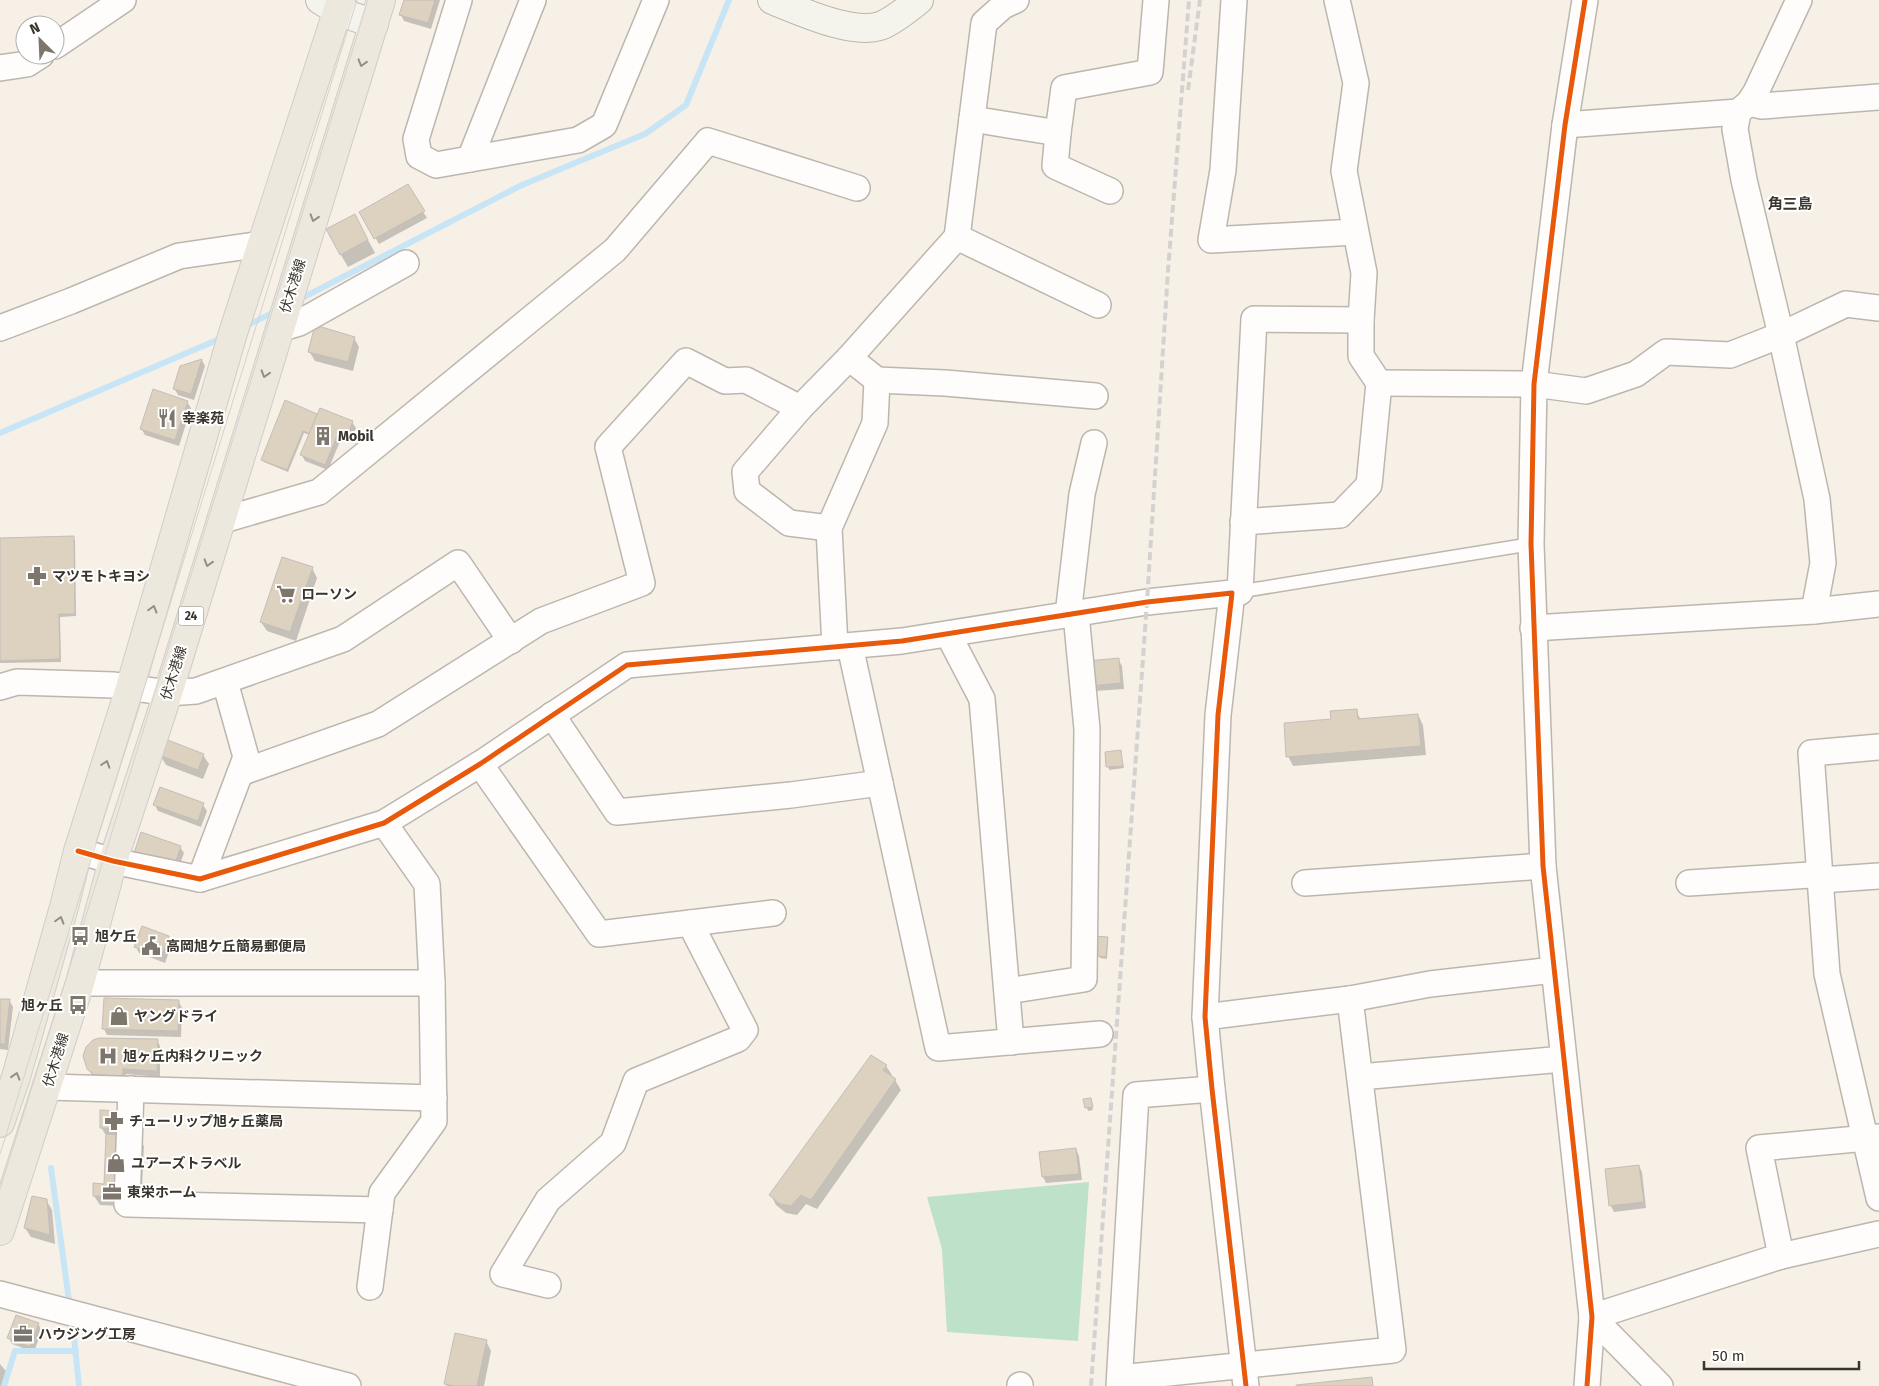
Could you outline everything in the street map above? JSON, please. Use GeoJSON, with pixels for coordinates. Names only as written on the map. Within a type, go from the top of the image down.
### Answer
{"type":"FeatureCollection","features":[{"type":"Feature","properties":{"kind":"main road"},"geometry":{"type":"LineString","coordinates":[[0,1123],[16,1077],[78,851],[130,688],[233,333],[262,244],[333,4]]}},
{"type":"Feature","properties":{"kind":"main road","name":"伏木港線"},"geometry":{"type":"LineString","coordinates":[[0,1231],[48,1087],[80,983],[113,861],[168,693],[378,12]]}},
{"type":"Feature","properties":{"kind":"street"},"geometry":{"type":"LineString","coordinates":[[65,39],[123,0]]}},
{"type":"Feature","properties":{"kind":"street"},"geometry":{"type":"LineString","coordinates":[[459,0],[416,139],[419,156],[436,165],[578,140],[604,125],[656,0]]}},
{"type":"Feature","properties":{"kind":"street"},"geometry":{"type":"LineString","coordinates":[[470,159],[534,0]]}},
{"type":"Feature","properties":{"kind":"street"},"geometry":{"type":"LineString","coordinates":[[772,0],[807,6],[852,28],[880,26],[906,11],[919,0]]}},
{"type":"Feature","properties":{"kind":"street"},"geometry":{"type":"LineString","coordinates":[[829,528],[789,523],[748,491],[746,472],[800,408],[849,358],[957,237],[984,23],[1003,6],[1016,0]]}},
{"type":"Feature","properties":{"kind":"street"},"geometry":{"type":"LineString","coordinates":[[1110,191],[1055,166],[1064,88],[1150,72],[1156,0]]}},
{"type":"Feature","properties":{"kind":"street"},"geometry":{"type":"LineString","coordinates":[[1234,0],[1223,170],[1211,240],[1355,232]]}},
{"type":"Feature","properties":{"kind":"street"},"geometry":{"type":"LineString","coordinates":[[1243,522],[1340,515],[1369,485],[1380,383],[1361,356],[1364,273],[1344,171],[1356,83],[1337,0]]}},
{"type":"Feature","properties":{"kind":"street"},"geometry":{"type":"LineString","coordinates":[[1584,0],[1565,125],[1534,384],[1531,544],[1543,866],[1592,1317],[1587,1386]]}},
{"type":"Feature","properties":{"kind":"street"},"geometry":{"type":"LineString","coordinates":[[1799,0],[1774,55],[1744,108],[1735,129],[1744,180],[1817,499],[1823,563],[1814,611]]}},
{"type":"Feature","properties":{"kind":"street"},"geometry":{"type":"LineString","coordinates":[[333,4],[378,12]]}},
{"type":"Feature","properties":{"kind":"street"},"geometry":{"type":"LineString","coordinates":[[0,68],[20,65]]}},
{"type":"Feature","properties":{"kind":"street"},"geometry":{"type":"LineString","coordinates":[[1565,125],[1879,97]]}},
{"type":"Feature","properties":{"kind":"street"},"geometry":{"type":"LineString","coordinates":[[972,119],[1058,133]]}},
{"type":"Feature","properties":{"kind":"street"},"geometry":{"type":"LineString","coordinates":[[220,521],[318,492],[615,250],[708,141],[857,188]]}},
{"type":"Feature","properties":{"kind":"street"},"geometry":{"type":"LineString","coordinates":[[957,237],[1098,305]]}},
{"type":"Feature","properties":{"kind":"street"},"geometry":{"type":"LineString","coordinates":[[0,328],[179,256],[262,244]]}},
{"type":"Feature","properties":{"kind":"street"},"geometry":{"type":"LineString","coordinates":[[279,329],[299,323],[406,263]]}},
{"type":"Feature","properties":{"kind":"street"},"geometry":{"type":"LineString","coordinates":[[1380,383],[1534,384],[1586,391],[1636,374],[1666,352],[1730,355],[1781,335],[1846,304],[1879,308]]}},
{"type":"Feature","properties":{"kind":"street"},"geometry":{"type":"LineString","coordinates":[[1245,1375],[1205,1016],[1218,715],[1236,592],[1243,522],[1254,319],[1361,320]]}},
{"type":"Feature","properties":{"kind":"street"},"geometry":{"type":"LineString","coordinates":[[849,358],[877,380],[945,383],[1095,396]]}},
{"type":"Feature","properties":{"kind":"street"},"geometry":{"type":"LineString","coordinates":[[240,773],[378,724],[541,621],[642,583],[608,447],[686,361],[725,381],[746,380],[800,408]]}},
{"type":"Feature","properties":{"kind":"street"},"geometry":{"type":"LineString","coordinates":[[877,380],[875,424],[829,528],[843,647],[880,783],[938,1048],[1100,1034]]}},
{"type":"Feature","properties":{"kind":"street"},"geometry":{"type":"LineString","coordinates":[[1007,991],[1084,979],[1087,730],[1072,614],[1082,494],[1094,443]]}},
{"type":"Feature","properties":{"kind":"street"},"geometry":{"type":"LineString","coordinates":[[0,686],[17,682],[114,685],[168,693],[196,691],[344,639],[458,563],[511,641]]}},
{"type":"Feature","properties":{"kind":"street"},"geometry":{"type":"LineString","coordinates":[[78,851],[113,861],[200,879],[384,823],[480,764],[627,665],[902,641],[1147,602],[1236,592]]}},
{"type":"Feature","properties":{"kind":"street"},"geometry":{"type":"LineString","coordinates":[[1533,628],[1814,611],[1879,604]]}},
{"type":"Feature","properties":{"kind":"street"},"geometry":{"type":"LineString","coordinates":[[948,634],[982,699],[1011,1042]]}},
{"type":"Feature","properties":{"kind":"street"},"geometry":{"type":"LineString","coordinates":[[200,879],[246,757],[224,682]]}},
{"type":"Feature","properties":{"kind":"street"},"geometry":{"type":"LineString","coordinates":[[552,715],[618,812],[791,796],[880,783]]}},
{"type":"Feature","properties":{"kind":"street"},"geometry":{"type":"LineString","coordinates":[[1879,748],[1811,753],[1827,974],[1872,1138],[1879,1198]]}},
{"type":"Feature","properties":{"kind":"street"},"geometry":{"type":"LineString","coordinates":[[480,764],[599,934],[773,913]]}},
{"type":"Feature","properties":{"kind":"street"},"geometry":{"type":"LineString","coordinates":[[370,1287],[382,1194],[434,1120],[432,984],[427,884],[384,823]]}},
{"type":"Feature","properties":{"kind":"street"},"geometry":{"type":"LineString","coordinates":[[1305,883],[1543,866]]}},
{"type":"Feature","properties":{"kind":"street"},"geometry":{"type":"LineString","coordinates":[[1689,883],[1810,875],[1821,880],[1879,876]]}},
{"type":"Feature","properties":{"kind":"street"},"geometry":{"type":"LineString","coordinates":[[548,1285],[504,1274],[548,1200],[613,1143],[636,1081],[738,1039],[745,1030],[690,923]]}},
{"type":"Feature","properties":{"kind":"street"},"geometry":{"type":"LineString","coordinates":[[1205,1016],[1350,1000],[1430,984],[1554,970]]}},
{"type":"Feature","properties":{"kind":"street"},"geometry":{"type":"LineString","coordinates":[[80,983],[432,984]]}},
{"type":"Feature","properties":{"kind":"street"},"geometry":{"type":"LineString","coordinates":[[1212,1089],[1136,1095],[1119,1382],[1245,1375],[1393,1350],[1350,1000]]}},
{"type":"Feature","properties":{"kind":"street"},"geometry":{"type":"LineString","coordinates":[[1360,1077],[1563,1059]]}},
{"type":"Feature","properties":{"kind":"street"},"geometry":{"type":"LineString","coordinates":[[48,1087],[434,1098]]}},
{"type":"Feature","properties":{"kind":"street"},"geometry":{"type":"LineString","coordinates":[[131,1089],[127,1204],[380,1210]]}},
{"type":"Feature","properties":{"kind":"street"},"geometry":{"type":"LineString","coordinates":[[1781,1256],[1759,1148],[1872,1138]]}},
{"type":"Feature","properties":{"kind":"street"},"geometry":{"type":"LineString","coordinates":[[1592,1317],[1781,1256],[1879,1234]]}},
{"type":"Feature","properties":{"kind":"street"},"geometry":{"type":"LineString","coordinates":[[0,1294],[333,1384]]}},
{"type":"Feature","properties":{"kind":"street"},"geometry":{"type":"LineString","coordinates":[[1592,1317],[1660,1386]]}},
{"type":"Feature","properties":{"kind":"lane"},"geometry":{"type":"LineString","coordinates":[[1236,592],[1531,544]]}},
{"type":"Feature","properties":{"kind":"green space"},"geometry":{"type":"Polygon","coordinates":[[[1089,1182],[1078,1341],[947,1332],[942,1249],[927,1197],[1089,1182]]]}},
{"type":"Feature","properties":{"kind":"building"},"geometry":{"type":"Polygon","coordinates":[[[404,0],[435,0],[428,23],[399,15],[404,0]]]}},
{"type":"Feature","properties":{"kind":"building"},"geometry":{"type":"Polygon","coordinates":[[[408,184],[425,211],[374,239],[359,212],[408,184]]]}},
{"type":"Feature","properties":{"kind":"building"},"geometry":{"type":"Polygon","coordinates":[[[355,214],[368,240],[340,255],[326,229],[355,214]]]}},
{"type":"Feature","properties":{"kind":"building"},"geometry":{"type":"Polygon","coordinates":[[[315,325],[355,337],[348,362],[308,352],[315,325]]]}},
{"type":"Feature","properties":{"kind":"building"},"geometry":{"type":"Polygon","coordinates":[[[202,359],[191,394],[173,389],[180,366],[202,359]]]}},
{"type":"Feature","properties":{"kind":"building"},"geometry":{"type":"Polygon","coordinates":[[[153,389],[188,401],[175,440],[140,429],[153,389]]]}},
{"type":"Feature","properties":{"kind":"building"},"geometry":{"type":"Polygon","coordinates":[[[285,400],[317,414],[310,434],[303,431],[287,470],[261,460],[285,400]]]}},
{"type":"Feature","properties":{"kind":"building","name":"Mobil"},"geometry":{"type":"Polygon","coordinates":[[[320,408],[353,421],[347,437],[338,434],[325,465],[300,455],[320,408]]]}},
{"type":"Feature","properties":{"kind":"building","name":"マツモトキヨシ"},"geometry":{"type":"Polygon","coordinates":[[[74,536],[75,614],[59,614],[60,659],[0,661],[0,538],[74,536]]]}},
{"type":"Feature","properties":{"kind":"building","name":"ローソン"},"geometry":{"type":"Polygon","coordinates":[[[282,557],[313,567],[290,632],[260,622],[282,557]]]}},
{"type":"Feature","properties":{"kind":"building"},"geometry":{"type":"Polygon","coordinates":[[[1119,658],[1121,683],[1090,686],[1088,661],[1119,658]]]}},
{"type":"Feature","properties":{"kind":"building"},"geometry":{"type":"Polygon","coordinates":[[[1357,709],[1358,719],[1418,714],[1421,746],[1286,757],[1284,723],[1331,719],[1330,711],[1357,709]]]}},
{"type":"Feature","properties":{"kind":"building"},"geometry":{"type":"Polygon","coordinates":[[[165,739],[204,754],[198,770],[159,755],[165,739]]]}},
{"type":"Feature","properties":{"kind":"building"},"geometry":{"type":"Polygon","coordinates":[[[1121,750],[1123,766],[1106,767],[1105,752],[1121,750]]]}},
{"type":"Feature","properties":{"kind":"building"},"geometry":{"type":"Polygon","coordinates":[[[160,787],[204,803],[198,821],[153,805],[160,787]]]}},
{"type":"Feature","properties":{"kind":"building"},"geometry":{"type":"Polygon","coordinates":[[[141,832],[181,846],[174,867],[134,853],[141,832]]]}},
{"type":"Feature","properties":{"kind":"building"},"geometry":{"type":"Polygon","coordinates":[[[142,926],[169,936],[161,957],[134,947],[142,926]]]}},
{"type":"Feature","properties":{"kind":"building"},"geometry":{"type":"Polygon","coordinates":[[[1094,936],[1108,937],[1106,957],[1097,956],[1098,948],[1094,947],[1094,936]]]}},
{"type":"Feature","properties":{"kind":"building"},"geometry":{"type":"Polygon","coordinates":[[[104,998],[179,1000],[178,1031],[102,1029],[104,998]]]}},
{"type":"Feature","properties":{"kind":"building"},"geometry":{"type":"Polygon","coordinates":[[[0,999],[10,999],[5,1044],[0,1044],[0,999]]]}},
{"type":"Feature","properties":{"kind":"building"},"geometry":{"type":"Polygon","coordinates":[[[99,1038],[158,1039],[157,1071],[123,1069],[123,1076],[94,1075],[87,1069],[83,1056],[86,1047],[93,1040],[99,1038]]]}},
{"type":"Feature","properties":{"kind":"building"},"geometry":{"type":"Polygon","coordinates":[[[871,1055],[887,1065],[883,1070],[896,1079],[811,1200],[801,1195],[791,1206],[780,1204],[769,1195],[871,1055]]]}},
{"type":"Feature","properties":{"kind":"building"},"geometry":{"type":"Polygon","coordinates":[[[1091,1098],[1093,1107],[1085,1108],[1083,1099],[1091,1098]]]}},
{"type":"Feature","properties":{"kind":"building"},"geometry":{"type":"Polygon","coordinates":[[[100,1110],[137,1112],[137,1129],[100,1128],[100,1110]]]}},
{"type":"Feature","properties":{"kind":"building"},"geometry":{"type":"Polygon","coordinates":[[[106,1134],[139,1136],[136,1198],[93,1196],[93,1183],[104,1184],[106,1134]]]}},
{"type":"Feature","properties":{"kind":"building"},"geometry":{"type":"Polygon","coordinates":[[[1076,1148],[1079,1174],[1042,1177],[1039,1152],[1076,1148]]]}},
{"type":"Feature","properties":{"kind":"building"},"geometry":{"type":"Polygon","coordinates":[[[1639,1165],[1644,1202],[1609,1206],[1605,1169],[1639,1165]]]}},
{"type":"Feature","properties":{"kind":"building"},"geometry":{"type":"Polygon","coordinates":[[[32,1196],[47,1199],[50,1235],[24,1228],[32,1196]]]}},
{"type":"Feature","properties":{"kind":"building"},"geometry":{"type":"Polygon","coordinates":[[[16,1315],[39,1323],[30,1347],[7,1338],[16,1315]]]}},
{"type":"Feature","properties":{"kind":"building"},"geometry":{"type":"Polygon","coordinates":[[[455,1333],[487,1340],[477,1386],[444,1384],[455,1333]]]}},
{"type":"Feature","properties":{"kind":"building"},"geometry":{"type":"Polygon","coordinates":[[[1372,1377],[1373,1386],[1296,1386],[1296,1385],[1372,1377]]]}},
{"type":"Feature","properties":{"kind":"waterway"},"geometry":{"type":"LineString","coordinates":[[298,300],[522,185],[645,134],[686,105],[729,0]]}},
{"type":"Feature","properties":{"kind":"waterway"},"geometry":{"type":"LineString","coordinates":[[244,327],[278,310]]}},
{"type":"Feature","properties":{"kind":"waterway"},"geometry":{"type":"LineString","coordinates":[[0,433],[224,337]]}},
{"type":"Feature","properties":{"kind":"waterway"},"geometry":{"type":"LineString","coordinates":[[51,1168],[70,1308]]}},
{"type":"Feature","properties":{"kind":"waterway"},"geometry":{"type":"LineString","coordinates":[[72,1318],[79,1386]]}},
{"type":"Feature","properties":{"kind":"waterway"},"geometry":{"type":"LineString","coordinates":[[4,1386],[15,1351],[76,1351]]}},
{"type":"Feature","properties":{"kind":"tram line"},"geometry":{"type":"LineString","coordinates":[[0,1154],[357,0]]}},
{"type":"Feature","properties":{"kind":"tram line"},"geometry":{"type":"LineString","coordinates":[[0,1189],[368,0]]}},
{"type":"Feature","properties":{"kind":"railway"},"geometry":{"type":"LineString","coordinates":[[1091,1386],[1147,602],[1168,271],[1189,0]]}},
{"type":"Feature","properties":{"kind":"railway"},"geometry":{"type":"LineString","coordinates":[[1188,90],[1200,0]]}},
{"type":"Feature","properties":{"kind":"cycle path"},"geometry":{"type":"LineString","coordinates":[[1585,0],[1565,125],[1534,384],[1531,544],[1543,866],[1592,1317],[1587,1386]]}},
{"type":"Feature","properties":{"kind":"cycle path"},"geometry":{"type":"LineString","coordinates":[[78,851],[113,861],[200,879],[384,823],[480,764],[627,665],[902,641],[1147,602],[1232,593],[1218,715],[1205,1017],[1246,1386]]}},
{"type":"Feature","properties":{"kind":"place","name":"幸楽苑"},"geometry":{"type":"Point","coordinates":[167,418]}},
{"type":"Feature","properties":{"kind":"place","name":"Mobil"},"geometry":{"type":"Point","coordinates":[323,436]}},
{"type":"Feature","properties":{"kind":"place","name":"マツモトキヨシ"},"geometry":{"type":"Point","coordinates":[37,576]}},
{"type":"Feature","properties":{"kind":"place","name":"ローソン"},"geometry":{"type":"Point","coordinates":[286,594]}},
{"type":"Feature","properties":{"kind":"place","name":"旭ケ丘"},"geometry":{"type":"Point","coordinates":[80,936]}},
{"type":"Feature","properties":{"kind":"place","name":"高岡旭ケ丘簡易郵便局"},"geometry":{"type":"Point","coordinates":[151,946]}},
{"type":"Feature","properties":{"kind":"place","name":"旭ヶ丘"},"geometry":{"type":"Point","coordinates":[78,1005]}},
{"type":"Feature","properties":{"kind":"place","name":"ヤングドライ"},"geometry":{"type":"Point","coordinates":[119,1016]}},
{"type":"Feature","properties":{"kind":"place","name":"旭ヶ丘内科クリニック"},"geometry":{"type":"Point","coordinates":[108,1056]}},
{"type":"Feature","properties":{"kind":"place","name":"チューリップ旭ヶ丘薬局"},"geometry":{"type":"Point","coordinates":[114,1121]}},
{"type":"Feature","properties":{"kind":"place","name":"ユアーズトラベル"},"geometry":{"type":"Point","coordinates":[116,1163]}},
{"type":"Feature","properties":{"kind":"place","name":"東栄ホーム"},"geometry":{"type":"Point","coordinates":[112,1192]}},
{"type":"Feature","properties":{"kind":"place","name":"ハウジング工房"},"geometry":{"type":"Point","coordinates":[23,1334]}},
{"type":"Feature","properties":{"kind":"district","name":"角三島"},"geometry":{"type":"Point","coordinates":[1790,204]}}]}
